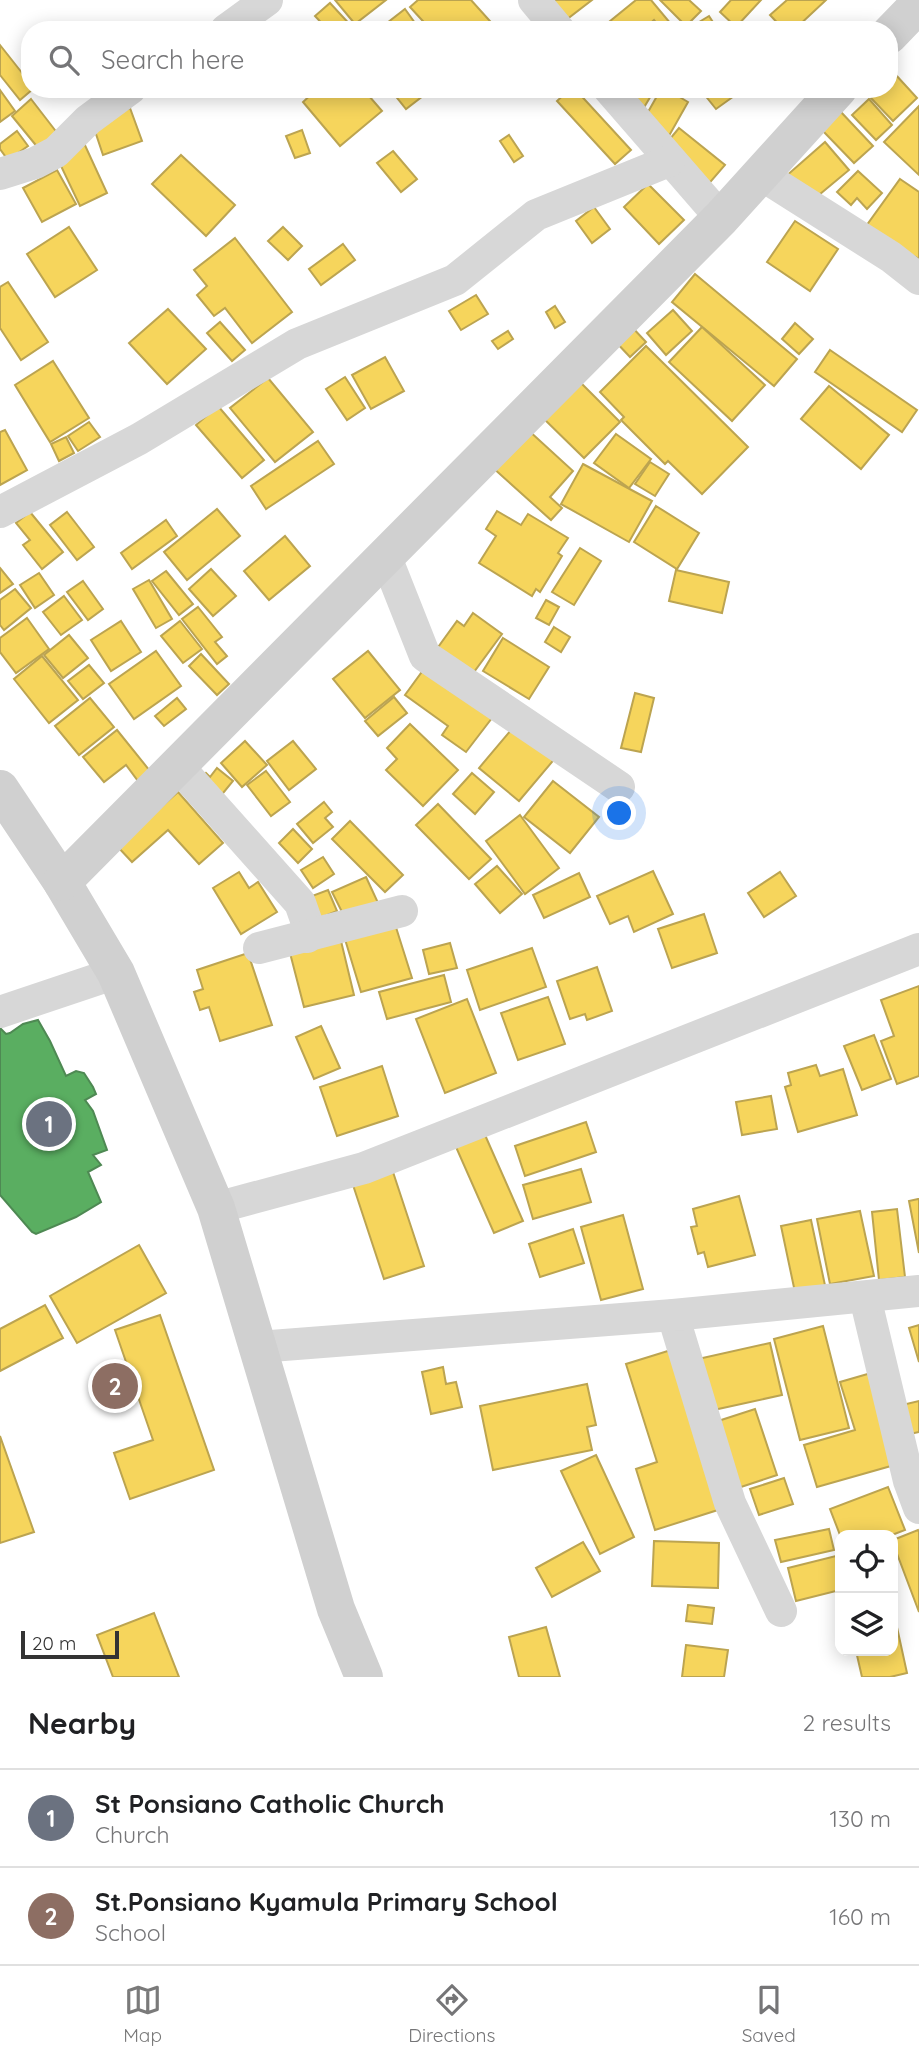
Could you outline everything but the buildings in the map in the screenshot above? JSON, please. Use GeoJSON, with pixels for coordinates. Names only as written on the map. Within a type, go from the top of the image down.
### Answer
{"type":"FeatureCollection","features":[{"type":"Feature","properties":{"kind":"street"},"geometry":{"type":"LineString","coordinates":[[238,21],[267,0]]}},
{"type":"Feature","properties":{"kind":"street"},"geometry":{"type":"LineString","coordinates":[[534,0],[552,21]]}},
{"type":"Feature","properties":{"kind":"street"},"geometry":{"type":"LineString","coordinates":[[898,26],[919,4]]}},
{"type":"Feature","properties":{"kind":"street"},"geometry":{"type":"LineString","coordinates":[[0,174],[35,163],[56,152],[88,120],[118,98]]}},
{"type":"Feature","properties":{"kind":"street"},"geometry":{"type":"LineString","coordinates":[[616,98],[721,218]]}},
{"type":"Feature","properties":{"kind":"street"},"geometry":{"type":"LineString","coordinates":[[62,882],[721,218],[830,98]]}},
{"type":"Feature","properties":{"kind":"street"},"geometry":{"type":"LineString","coordinates":[[0,512],[139,439],[297,344],[449,284],[524,223],[548,208],[624,181],[669,161]]}},
{"type":"Feature","properties":{"kind":"street"},"geometry":{"type":"LineString","coordinates":[[760,174],[891,257],[919,279]]}},
{"type":"Feature","properties":{"kind":"street"},"geometry":{"type":"LineString","coordinates":[[386,555],[425,656],[619,787]]}},
{"type":"Feature","properties":{"kind":"street"},"geometry":{"type":"LineString","coordinates":[[177,765],[300,903],[306,920],[307,937]]}},
{"type":"Feature","properties":{"kind":"street"},"geometry":{"type":"LineString","coordinates":[[0,789],[62,882],[116,974],[216,1208],[336,1609],[364,1677]]}},
{"type":"Feature","properties":{"kind":"street"},"geometry":{"type":"LineString","coordinates":[[259,948],[401,911]]}},
{"type":"Feature","properties":{"kind":"street"},"geometry":{"type":"LineString","coordinates":[[216,1208],[364,1168],[919,949]]}},
{"type":"Feature","properties":{"kind":"street"},"geometry":{"type":"LineString","coordinates":[[0,1012],[116,974]]}},
{"type":"Feature","properties":{"kind":"street"},"geometry":{"type":"LineString","coordinates":[[258,1347],[674,1315],[919,1291]]}},
{"type":"Feature","properties":{"kind":"street"},"geometry":{"type":"LineString","coordinates":[[866,1297],[908,1481],[919,1508]]}},
{"type":"Feature","properties":{"kind":"street"},"geometry":{"type":"LineString","coordinates":[[674,1315],[730,1503],[781,1611]]}},
{"type":"Feature","properties":{"kind":"place","name":"St Ponsiano Catholic Church"},"geometry":{"type":"Point","coordinates":[49,1124]}},
{"type":"Feature","properties":{"kind":"place","name":"St.Ponsiano Kyamula Primary School"},"geometry":{"type":"Point","coordinates":[115,1386]}}]}
